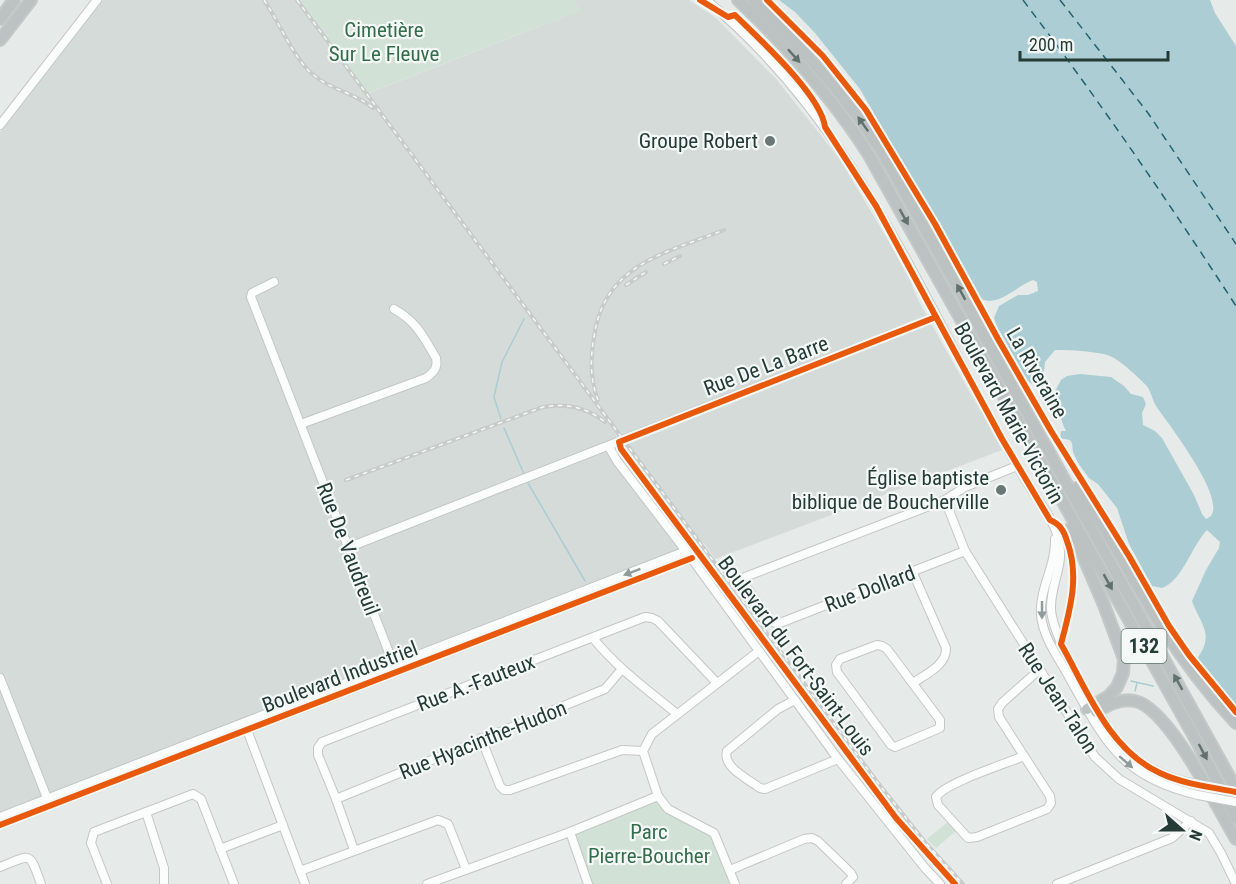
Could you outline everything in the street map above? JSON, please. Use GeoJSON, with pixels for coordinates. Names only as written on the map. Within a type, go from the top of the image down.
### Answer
{"type":"FeatureCollection","features":[{"type":"Feature","properties":{"kind":"highway"},"geometry":{"type":"LineString","coordinates":[[0,19],[14,0]]}},
{"type":"Feature","properties":{"kind":"highway"},"geometry":{"type":"LineString","coordinates":[[0,40],[31,0]]}},
{"type":"Feature","properties":{"kind":"highway","name":"132"},"geometry":{"type":"LineString","coordinates":[[738,0],[795,56],[858,137],[1195,738],[1236,818]]}},
{"type":"Feature","properties":{"kind":"highway","name":"132"},"geometry":{"type":"LineString","coordinates":[[753,0],[817,65],[878,145],[1236,790]]}},
{"type":"Feature","properties":{"kind":"highway"},"geometry":{"type":"LineString","coordinates":[[1051,454],[1095,513],[1154,614],[1183,658],[1209,694],[1236,723]]}},
{"type":"Feature","properties":{"kind":"highway"},"geometry":{"type":"LineString","coordinates":[[1048,476],[1108,615],[1124,659],[1123,673],[1117,687],[1093,710]]}},
{"type":"Feature","properties":{"kind":"highway"},"geometry":{"type":"LineString","coordinates":[[1093,710],[1127,700],[1139,702],[1152,710],[1165,724],[1197,772],[1236,839]]}},
{"type":"Feature","properties":{"kind":"street"},"geometry":{"type":"LineString","coordinates":[[0,125],[97,0]]}},
{"type":"Feature","properties":{"kind":"street","name":"Boulevard Marie-Victorin"},"geometry":{"type":"LineString","coordinates":[[700,0],[728,17]]}},
{"type":"Feature","properties":{"kind":"street","name":"Boulevard Marie-Victorin"},"geometry":{"type":"LineString","coordinates":[[706,0],[755,43],[789,80],[839,147],[876,206],[1017,466],[1050,520],[1058,535],[1061,558],[1051,599],[1053,623],[1113,750],[1136,770],[1161,784],[1198,795],[1236,802]]}},
{"type":"Feature","properties":{"kind":"street","name":"Rue De Vaudreuil"},"geometry":{"type":"LineString","coordinates":[[274,282],[252,293],[251,297],[395,669]]}},
{"type":"Feature","properties":{"kind":"street"},"geometry":{"type":"LineString","coordinates":[[301,424],[426,378],[433,373],[437,363],[436,358],[417,326],[412,320],[394,309]]}},
{"type":"Feature","properties":{"kind":"street","name":"Rue De La Barre"},"geometry":{"type":"LineString","coordinates":[[347,548],[936,317]]}},
{"type":"Feature","properties":{"kind":"street","name":"Boulevard du Fort-Saint-Louis"},"geometry":{"type":"LineString","coordinates":[[609,447],[613,456],[692,558],[838,759],[940,884]]}},
{"type":"Feature","properties":{"kind":"street"},"geometry":{"type":"LineString","coordinates":[[945,500],[965,487],[1017,466]]}},
{"type":"Feature","properties":{"kind":"street","name":"Rue Jean-Talon"},"geometry":{"type":"LineString","coordinates":[[945,500],[964,551],[1095,757],[1119,779],[1209,833],[1236,884]]}},
{"type":"Feature","properties":{"kind":"street","name":"Rue Dollard"},"geometry":{"type":"LineString","coordinates":[[945,500],[744,577],[742,581],[769,619],[780,623],[913,573],[964,551]]}},
{"type":"Feature","properties":{"kind":"street","name":"Boulevard Industriel"},"geometry":{"type":"LineString","coordinates":[[596,591],[686,551]]}},
{"type":"Feature","properties":{"kind":"street","name":"Boulevard Industriel"},"geometry":{"type":"LineString","coordinates":[[0,825],[49,803],[245,726],[577,598],[692,558]]}},
{"type":"Feature","properties":{"kind":"street"},"geometry":{"type":"LineString","coordinates":[[913,573],[946,648],[947,656],[944,661],[913,683]]}},
{"type":"Feature","properties":{"kind":"street","name":"Rue A.-Fauteux"},"geometry":{"type":"LineString","coordinates":[[354,850],[318,755],[318,748],[322,742],[645,617],[658,621],[717,683]]}},
{"type":"Feature","properties":{"kind":"street"},"geometry":{"type":"LineString","coordinates":[[593,638],[605,654],[677,714]]}},
{"type":"Feature","properties":{"kind":"street"},"geometry":{"type":"LineString","coordinates":[[877,645],[882,646],[887,649],[913,683],[940,720],[940,728],[896,747],[891,745],[837,672],[836,665],[840,659],[877,645]]}},
{"type":"Feature","properties":{"kind":"street"},"geometry":{"type":"LineString","coordinates":[[735,884],[714,833],[668,809],[658,796],[643,751],[652,734],[759,651]]}},
{"type":"Feature","properties":{"kind":"street","name":"Rue Hyacinthe-Hudon"},"geometry":{"type":"LineString","coordinates":[[336,799],[606,689],[622,669]]}},
{"type":"Feature","properties":{"kind":"street"},"geometry":{"type":"LineString","coordinates":[[1024,756],[940,791],[936,797],[938,805],[965,836],[977,837],[1047,809],[1051,803],[1050,796],[999,717],[998,709],[1039,670]]}},
{"type":"Feature","properties":{"kind":"street"},"geometry":{"type":"LineString","coordinates":[[0,678],[49,803]]}},
{"type":"Feature","properties":{"kind":"street"},"geometry":{"type":"LineString","coordinates":[[795,700],[778,709],[727,751],[725,757],[728,764],[760,788],[765,789],[838,759]]}},
{"type":"Feature","properties":{"kind":"street","name":"Boulevard Marie-Victorin"},"geometry":{"type":"LineString","coordinates":[[1093,710],[1135,758],[1160,774],[1191,783],[1236,790]]}},
{"type":"Feature","properties":{"kind":"street"},"geometry":{"type":"LineString","coordinates":[[245,726],[305,884]]}},
{"type":"Feature","properties":{"kind":"street"},"geometry":{"type":"LineString","coordinates":[[481,738],[500,786],[504,790],[510,790],[621,750],[643,751]]}},
{"type":"Feature","properties":{"kind":"street"},"geometry":{"type":"LineString","coordinates":[[107,884],[92,843],[94,832],[193,794],[201,799],[234,884]]}},
{"type":"Feature","properties":{"kind":"street"},"geometry":{"type":"LineString","coordinates":[[427,884],[570,832],[658,796]]}},
{"type":"Feature","properties":{"kind":"street","name":"Boulevard Industriel"},"geometry":{"type":"LineString","coordinates":[[0,817],[49,803]]}},
{"type":"Feature","properties":{"kind":"street"},"geometry":{"type":"LineString","coordinates":[[146,812],[164,868],[163,884]]}},
{"type":"Feature","properties":{"kind":"street"},"geometry":{"type":"LineString","coordinates":[[300,871],[438,820],[444,820],[448,824],[466,869]]}},
{"type":"Feature","properties":{"kind":"street"},"geometry":{"type":"LineString","coordinates":[[1057,884],[1172,838],[1191,821]]}},
{"type":"Feature","properties":{"kind":"street"},"geometry":{"type":"LineString","coordinates":[[220,849],[283,825]]}},
{"type":"Feature","properties":{"kind":"street"},"geometry":{"type":"LineString","coordinates":[[570,832],[588,884]]}},
{"type":"Feature","properties":{"kind":"street"},"geometry":{"type":"LineString","coordinates":[[730,870],[804,839],[812,838],[851,873],[853,877],[846,884]]}},
{"type":"Feature","properties":{"kind":"street"},"geometry":{"type":"LineString","coordinates":[[0,867],[29,857],[33,860],[42,884]]}},
{"type":"Feature","properties":{"kind":"shaded area"},"geometry":{"type":"Polygon","coordinates":[[[103,0],[301,0],[369,93],[579,11],[574,0],[689,0],[716,18],[777,80],[841,161],[889,242],[918,300],[1002,450],[715,559],[704,543],[0,814],[0,132],[103,0]]]}},
{"type":"Feature","properties":{"kind":"green space","name":"Cimetière Sur Le Fleuve"},"geometry":{"type":"Polygon","coordinates":[[[301,0],[574,0],[579,11],[368,93],[301,0]]]}},
{"type":"Feature","properties":{"kind":"green space","name":"Parc Pierre-Boucher"},"geometry":{"type":"Polygon","coordinates":[[[658,796],[668,809],[714,833],[735,884],[588,884],[570,832],[658,796]]]}},
{"type":"Feature","properties":{"kind":"green space"},"geometry":{"type":"Polygon","coordinates":[[[948,822],[956,831],[936,848],[927,839],[948,822]]]}},
{"type":"Feature","properties":{"kind":"water"},"geometry":{"type":"Polygon","coordinates":[[[779,0],[1210,0],[1215,13],[1236,46],[1236,706],[1197,659],[1206,636],[1192,601],[1220,542],[1207,530],[1176,578],[1162,588],[1152,586],[1129,544],[1117,508],[1078,463],[1070,440],[1060,438],[1061,431],[1066,431],[1059,413],[1053,404],[1044,405],[1043,398],[1052,397],[1061,380],[1067,376],[1080,374],[1111,377],[1131,394],[1143,397],[1146,404],[1142,413],[1143,425],[1155,431],[1162,438],[1206,519],[1213,512],[1212,499],[1206,483],[1196,464],[1156,406],[1148,387],[1129,369],[1110,356],[1075,351],[1055,350],[1045,362],[1043,380],[1035,384],[1027,380],[994,318],[999,306],[1018,295],[1028,295],[1038,291],[1037,282],[1033,280],[995,300],[981,299],[860,89],[815,33],[795,12],[779,0]]]}},
{"type":"Feature","properties":{"kind":"waterway"},"geometry":{"type":"LineString","coordinates":[[501,419],[494,397],[502,362],[524,319]]}},
{"type":"Feature","properties":{"kind":"waterway"},"geometry":{"type":"LineString","coordinates":[[504,428],[524,474]]}},
{"type":"Feature","properties":{"kind":"waterway"},"geometry":{"type":"LineString","coordinates":[[528,483],[585,581]]}},
{"type":"Feature","properties":{"kind":"waterway"},"geometry":{"type":"LineString","coordinates":[[1131,681],[1153,686]]}},
{"type":"Feature","properties":{"kind":"waterway"},"geometry":{"type":"LineString","coordinates":[[1135,691],[1137,683]]}},
{"type":"Feature","properties":{"kind":"ferry route"},"geometry":{"type":"LineString","coordinates":[[1023,0],[1132,151],[1236,306]]}},
{"type":"Feature","properties":{"kind":"ferry route"},"geometry":{"type":"LineString","coordinates":[[1060,0],[1148,113],[1236,244]]}},
{"type":"Feature","properties":{"kind":"railway"},"geometry":{"type":"LineString","coordinates":[[264,0],[294,52],[308,70],[316,77],[373,108]]}},
{"type":"Feature","properties":{"kind":"railway"},"geometry":{"type":"LineString","coordinates":[[297,0],[878,783],[925,842],[963,884]]}},
{"type":"Feature","properties":{"kind":"railway"},"geometry":{"type":"LineString","coordinates":[[598,400],[592,377],[591,361],[600,312],[610,293],[624,277],[641,265],[681,246],[724,230]]}},
{"type":"Feature","properties":{"kind":"railway"},"geometry":{"type":"LineString","coordinates":[[664,264],[680,256]]}},
{"type":"Feature","properties":{"kind":"railway"},"geometry":{"type":"LineString","coordinates":[[626,285],[646,272]]}},
{"type":"Feature","properties":{"kind":"railway"},"geometry":{"type":"LineString","coordinates":[[346,480],[543,407],[576,407],[605,422]]}},
{"type":"Feature","properties":{"kind":"cycle path"},"geometry":{"type":"LineString","coordinates":[[700,0],[728,17],[735,15],[788,68],[813,99],[825,127],[876,206],[1002,439],[1050,520],[1063,531],[1071,554],[1073,580],[1070,606],[1061,644],[1101,717],[1127,750],[1142,763],[1169,777],[1188,783],[1236,792]]}},
{"type":"Feature","properties":{"kind":"cycle path","name":"La Riveraine"},"geometry":{"type":"LineString","coordinates":[[767,0],[823,56],[866,110],[935,224],[1051,431],[1129,556],[1169,626],[1189,655],[1236,712]]}},
{"type":"Feature","properties":{"kind":"cycle path"},"geometry":{"type":"LineString","coordinates":[[936,317],[619,442],[621,449],[896,818],[955,884]]}},
{"type":"Feature","properties":{"kind":"cycle path"},"geometry":{"type":"LineString","coordinates":[[0,825],[692,558]]}},
{"type":"Feature","properties":{"kind":"place","name":"Groupe Robert"},"geometry":{"type":"Point","coordinates":[770,141]}},
{"type":"Feature","properties":{"kind":"place","name":"Église baptiste biblique de Boucherville"},"geometry":{"type":"Point","coordinates":[1001,490]}}]}
